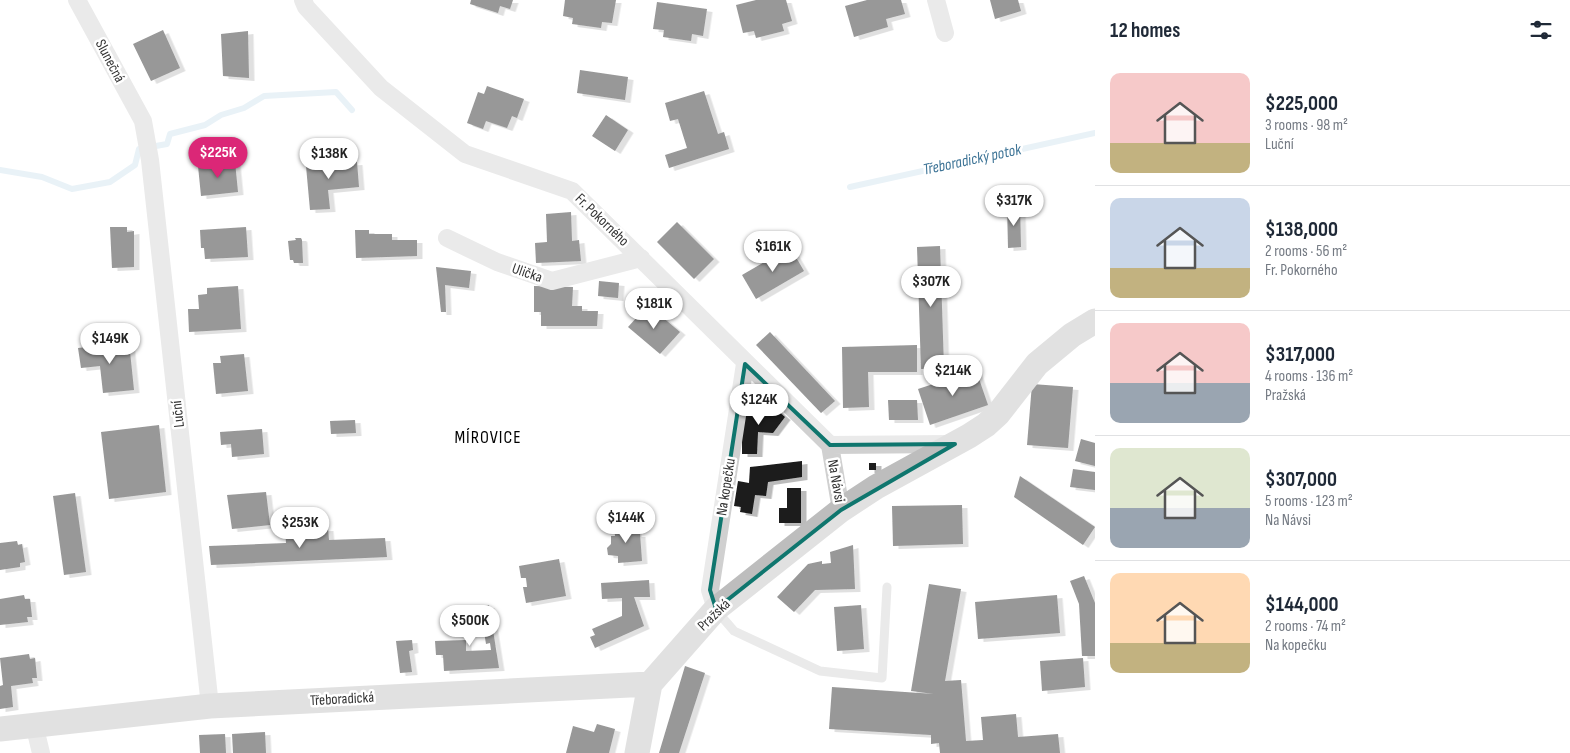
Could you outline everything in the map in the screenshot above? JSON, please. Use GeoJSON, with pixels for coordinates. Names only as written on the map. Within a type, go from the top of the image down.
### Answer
{"type":"FeatureCollection","features":[{"type":"Feature","properties":{"kind":"street","name":"Slunečná"},"geometry":{"type":"LineString","coordinates":[[77,0],[143,121]]}},
{"type":"Feature","properties":{"kind":"street","name":"Fr. Pokorného"},"geometry":{"type":"LineString","coordinates":[[303,0],[306,7],[346,53],[381,88],[465,154],[572,191],[745,364],[830,445]]}},
{"type":"Feature","properties":{"kind":"street"},"geometry":{"type":"LineString","coordinates":[[936,0],[944,33]]}},
{"type":"Feature","properties":{"kind":"street","name":"Luční"},"geometry":{"type":"LineString","coordinates":[[143,121],[150,160],[210,706]]}},
{"type":"Feature","properties":{"kind":"street","name":"Ulička"},"geometry":{"type":"LineString","coordinates":[[447,238],[497,262],[552,281],[641,258]]}},
{"type":"Feature","properties":{"kind":"street","name":"Na Návsi"},"geometry":{"type":"LineString","coordinates":[[955,444],[830,445],[841,510],[876,487],[955,444],[998,414],[1022,382],[1050,353],[1072,335],[1095,321]]}},
{"type":"Feature","properties":{"kind":"street","name":"Na kopečku"},"geometry":{"type":"LineString","coordinates":[[716,609],[710,590],[745,364]]}},
{"type":"Feature","properties":{"kind":"street","name":"Pražská"},"geometry":{"type":"LineString","coordinates":[[650,684],[716,609],[841,510]]}},
{"type":"Feature","properties":{"kind":"street"},"geometry":{"type":"LineString","coordinates":[[637,753],[650,684]]}},
{"type":"Feature","properties":{"kind":"street","name":"Třeboradická"},"geometry":{"type":"LineString","coordinates":[[0,728],[210,706],[650,684]]}},
{"type":"Feature","properties":{"kind":"street"},"geometry":{"type":"LineString","coordinates":[[34,724],[41,753]]}},
{"type":"Feature","properties":{"kind":"lane"},"geometry":{"type":"LineString","coordinates":[[716,609],[734,631],[820,671],[882,678],[887,587]]}},
{"type":"Feature","properties":{"kind":"highlighted area"},"geometry":{"type":"Polygon","coordinates":[[[745,364],[830,445],[955,444],[841,510],[716,609],[710,590],[745,364]]]}},
{"type":"Feature","properties":{"kind":"building"},"geometry":{"type":"Polygon","coordinates":[[[471,0],[513,0],[510,9],[500,6],[498,13],[470,4],[471,0]]]}},
{"type":"Feature","properties":{"kind":"building"},"geometry":{"type":"Polygon","coordinates":[[[565,0],[616,0],[612,23],[602,22],[601,28],[572,24],[573,18],[563,16],[565,0]]]}},
{"type":"Feature","properties":{"kind":"building"},"geometry":{"type":"Polygon","coordinates":[[[756,0],[786,0],[792,21],[782,24],[784,31],[756,38],[754,31],[743,33],[736,5],[756,0]]]}},
{"type":"Feature","properties":{"kind":"building"},"geometry":{"type":"Polygon","coordinates":[[[867,0],[901,0],[905,14],[886,19],[888,27],[854,37],[845,6],[867,0]]]}},
{"type":"Feature","properties":{"kind":"building"},"geometry":{"type":"Polygon","coordinates":[[[990,0],[1018,0],[1021,11],[995,19],[990,0]]]}},
{"type":"Feature","properties":{"kind":"building"},"geometry":{"type":"Polygon","coordinates":[[[657,2],[707,9],[703,36],[692,34],[691,41],[663,37],[664,30],[653,29],[657,2]]]}},
{"type":"Feature","properties":{"kind":"building"},"geometry":{"type":"Polygon","coordinates":[[[163,30],[180,68],[151,81],[133,44],[163,30]]]}},
{"type":"Feature","properties":{"kind":"building"},"geometry":{"type":"Polygon","coordinates":[[[248,31],[249,78],[223,76],[221,34],[248,31]]]}},
{"type":"Feature","properties":{"kind":"building"},"geometry":{"type":"Polygon","coordinates":[[[580,70],[628,77],[625,100],[577,93],[580,70]]]}},
{"type":"Feature","properties":{"kind":"building"},"geometry":{"type":"Polygon","coordinates":[[[487,86],[524,99],[517,118],[512,116],[507,128],[486,121],[483,129],[467,123],[478,92],[484,94],[487,86]]]}},
{"type":"Feature","properties":{"kind":"building"},"geometry":{"type":"Polygon","coordinates":[[[704,91],[718,134],[724,132],[729,149],[669,168],[665,155],[687,148],[678,119],[670,121],[665,103],[704,91]]]}},
{"type":"Feature","properties":{"kind":"building"},"geometry":{"type":"Polygon","coordinates":[[[606,115],[628,130],[615,151],[592,136],[606,115]]]}},
{"type":"Feature","properties":{"kind":"building"},"geometry":{"type":"Polygon","coordinates":[[[336,156],[336,160],[324,161],[324,164],[357,162],[359,187],[328,190],[330,209],[310,210],[306,166],[316,165],[315,158],[336,156]]]}},
{"type":"Feature","properties":{"kind":"building"},"geometry":{"type":"Polygon","coordinates":[[[235,162],[238,192],[201,196],[198,166],[235,162]]]}},
{"type":"Feature","properties":{"kind":"building"},"geometry":{"type":"Polygon","coordinates":[[[1007,205],[1020,206],[1021,247],[1008,248],[1007,205]]]}},
{"type":"Feature","properties":{"kind":"building"},"geometry":{"type":"Polygon","coordinates":[[[571,212],[572,241],[579,240],[581,261],[536,263],[535,243],[547,242],[546,214],[571,212]]]}},
{"type":"Feature","properties":{"kind":"building"},"geometry":{"type":"Polygon","coordinates":[[[677,222],[714,259],[694,279],[657,242],[677,222]]]}},
{"type":"Feature","properties":{"kind":"building"},"geometry":{"type":"Polygon","coordinates":[[[110,227],[127,227],[127,232],[134,231],[134,267],[112,268],[110,227]]]}},
{"type":"Feature","properties":{"kind":"building"},"geometry":{"type":"Polygon","coordinates":[[[246,227],[248,257],[205,259],[204,248],[201,248],[200,230],[246,227]]]}},
{"type":"Feature","properties":{"kind":"building"},"geometry":{"type":"Polygon","coordinates":[[[355,230],[369,230],[369,234],[392,234],[392,240],[417,240],[417,256],[356,258],[355,230]]]}},
{"type":"Feature","properties":{"kind":"building"},"geometry":{"type":"Polygon","coordinates":[[[295,238],[301,238],[302,240],[303,263],[294,263],[293,260],[290,260],[288,241],[296,240],[295,238]]]}},
{"type":"Feature","properties":{"kind":"building"},"geometry":{"type":"Polygon","coordinates":[[[940,246],[944,368],[921,369],[917,247],[940,246]]]}},
{"type":"Feature","properties":{"kind":"building"},"geometry":{"type":"Polygon","coordinates":[[[790,247],[804,271],[756,299],[742,275],[790,247]]]}},
{"type":"Feature","properties":{"kind":"building"},"geometry":{"type":"Polygon","coordinates":[[[436,267],[471,271],[469,288],[445,285],[446,312],[441,312],[436,267]]]}},
{"type":"Feature","properties":{"kind":"building"},"geometry":{"type":"Polygon","coordinates":[[[599,281],[619,283],[618,298],[598,296],[599,281]]]}},
{"type":"Feature","properties":{"kind":"building"},"geometry":{"type":"Polygon","coordinates":[[[238,286],[241,329],[189,332],[188,309],[199,309],[198,295],[207,294],[207,288],[238,286]]]}},
{"type":"Feature","properties":{"kind":"building"},"geometry":{"type":"Polygon","coordinates":[[[534,286],[573,287],[572,306],[582,306],[582,311],[598,311],[597,326],[541,326],[541,312],[534,312],[534,286]]]}},
{"type":"Feature","properties":{"kind":"building"},"geometry":{"type":"Polygon","coordinates":[[[648,305],[680,332],[660,354],[628,327],[648,305]]]}},
{"type":"Feature","properties":{"kind":"building"},"geometry":{"type":"Polygon","coordinates":[[[770,332],[835,401],[821,413],[756,345],[770,332]]]}},
{"type":"Feature","properties":{"kind":"building"},"geometry":{"type":"Polygon","coordinates":[[[129,342],[134,390],[103,393],[100,366],[81,368],[78,348],[129,342]]]}},
{"type":"Feature","properties":{"kind":"building"},"geometry":{"type":"Polygon","coordinates":[[[917,345],[917,372],[868,372],[869,407],[843,408],[842,347],[917,345]]]}},
{"type":"Feature","properties":{"kind":"building"},"geometry":{"type":"Polygon","coordinates":[[[244,354],[248,391],[216,394],[213,363],[221,363],[220,356],[244,354]]]}},
{"type":"Feature","properties":{"kind":"building"},"geometry":{"type":"Polygon","coordinates":[[[976,370],[988,405],[930,425],[918,389],[976,370]]]}},
{"type":"Feature","properties":{"kind":"building"},"geometry":{"type":"Polygon","coordinates":[[[1032,384],[1073,387],[1068,448],[1027,445],[1032,384]]]}},
{"type":"Feature","properties":{"kind":"building"},"geometry":{"type":"Polygon","coordinates":[[[888,400],[917,400],[918,420],[889,420],[888,400]]]}},
{"type":"Feature","properties":{"kind":"building"},"geometry":{"type":"Polygon","coordinates":[[[766,401],[785,417],[773,433],[758,432],[757,454],[742,454],[742,411],[757,411],[766,401]]]}},
{"type":"Feature","properties":{"kind":"building"},"geometry":{"type":"Polygon","coordinates":[[[355,420],[356,433],[331,434],[330,421],[355,420]]]}},
{"type":"Feature","properties":{"kind":"building"},"geometry":{"type":"Polygon","coordinates":[[[159,425],[166,492],[109,499],[101,432],[159,425]]]}},
{"type":"Feature","properties":{"kind":"building"},"geometry":{"type":"Polygon","coordinates":[[[262,429],[264,454],[232,457],[231,444],[221,445],[220,432],[262,429]]]}},
{"type":"Feature","properties":{"kind":"building"},"geometry":{"type":"Polygon","coordinates":[[[1081,439],[1095,443],[1095,466],[1075,461],[1081,439]]]}},
{"type":"Feature","properties":{"kind":"building"},"geometry":{"type":"Polygon","coordinates":[[[802,461],[802,477],[768,482],[766,496],[755,495],[752,514],[740,512],[741,507],[734,506],[738,481],[749,483],[750,467],[802,461]]]}},
{"type":"Feature","properties":{"kind":"building"},"geometry":{"type":"Polygon","coordinates":[[[869,463],[876,463],[876,470],[869,470],[869,463]]]}},
{"type":"Feature","properties":{"kind":"building"},"geometry":{"type":"Polygon","coordinates":[[[1073,469],[1095,472],[1095,490],[1070,487],[1073,469]]]}},
{"type":"Feature","properties":{"kind":"building"},"geometry":{"type":"Polygon","coordinates":[[[1020,476],[1095,527],[1083,545],[1014,497],[1020,476]]]}},
{"type":"Feature","properties":{"kind":"building"},"geometry":{"type":"Polygon","coordinates":[[[787,488],[801,488],[801,523],[779,523],[779,508],[787,508],[787,488]]]}},
{"type":"Feature","properties":{"kind":"building"},"geometry":{"type":"Polygon","coordinates":[[[266,492],[270,525],[232,529],[227,495],[266,492]]]}},
{"type":"Feature","properties":{"kind":"building"},"geometry":{"type":"Polygon","coordinates":[[[75,493],[86,572],[64,575],[53,496],[75,493]]]}},
{"type":"Feature","properties":{"kind":"building"},"geometry":{"type":"Polygon","coordinates":[[[962,505],[963,544],[893,546],[892,506],[962,505]]]}},
{"type":"Feature","properties":{"kind":"building"},"geometry":{"type":"Polygon","coordinates":[[[635,523],[636,534],[640,534],[642,561],[618,563],[618,556],[608,555],[607,548],[611,544],[611,536],[615,536],[614,525],[635,523]]]}},
{"type":"Feature","properties":{"kind":"building"},"geometry":{"type":"Polygon","coordinates":[[[328,528],[329,540],[385,538],[387,557],[211,565],[209,546],[286,543],[285,530],[328,528]]]}},
{"type":"Feature","properties":{"kind":"building"},"geometry":{"type":"Polygon","coordinates":[[[17,541],[18,545],[22,544],[25,562],[20,563],[20,567],[0,570],[0,543],[17,541]]]}},
{"type":"Feature","properties":{"kind":"building"},"geometry":{"type":"Polygon","coordinates":[[[853,545],[855,589],[815,590],[794,612],[777,597],[808,564],[822,561],[822,564],[831,563],[830,552],[853,545]]]}},
{"type":"Feature","properties":{"kind":"building"},"geometry":{"type":"Polygon","coordinates":[[[559,559],[566,596],[526,603],[523,587],[527,587],[526,578],[521,578],[519,566],[559,559]]]}},
{"type":"Feature","properties":{"kind":"building"},"geometry":{"type":"Polygon","coordinates":[[[1084,576],[1095,603],[1095,656],[1082,656],[1079,604],[1070,581],[1084,576]]]}},
{"type":"Feature","properties":{"kind":"building"},"geometry":{"type":"Polygon","coordinates":[[[649,580],[650,597],[634,597],[644,626],[595,648],[590,637],[595,635],[592,629],[622,616],[622,598],[602,599],[601,583],[649,580]]]}},
{"type":"Feature","properties":{"kind":"building"},"geometry":{"type":"Polygon","coordinates":[[[929,584],[961,589],[945,681],[961,680],[966,741],[983,740],[981,717],[1016,714],[1018,737],[1058,734],[1060,753],[940,753],[939,743],[931,744],[931,735],[829,729],[832,687],[934,694],[911,691],[929,584]]]}},
{"type":"Feature","properties":{"kind":"building"},"geometry":{"type":"Polygon","coordinates":[[[24,595],[25,599],[30,599],[32,617],[27,617],[28,622],[0,625],[0,599],[24,595]]]}},
{"type":"Feature","properties":{"kind":"building"},"geometry":{"type":"Polygon","coordinates":[[[1057,595],[1060,633],[978,639],[975,602],[1057,595]]]}},
{"type":"Feature","properties":{"kind":"building"},"geometry":{"type":"Polygon","coordinates":[[[489,605],[499,668],[444,671],[443,655],[436,655],[435,641],[466,640],[466,651],[491,650],[490,643],[486,644],[482,619],[465,622],[464,617],[467,616],[466,609],[489,605]]]}},
{"type":"Feature","properties":{"kind":"building"},"geometry":{"type":"Polygon","coordinates":[[[861,605],[864,649],[837,651],[834,607],[861,605]]]}},
{"type":"Feature","properties":{"kind":"building"},"geometry":{"type":"Polygon","coordinates":[[[412,640],[413,650],[409,651],[412,672],[400,673],[396,641],[412,640]]]}},
{"type":"Feature","properties":{"kind":"building"},"geometry":{"type":"Polygon","coordinates":[[[29,654],[30,659],[35,658],[37,678],[32,678],[33,683],[11,686],[13,707],[0,709],[0,686],[3,685],[0,658],[29,654]]]}},
{"type":"Feature","properties":{"kind":"building"},"geometry":{"type":"Polygon","coordinates":[[[1083,658],[1085,687],[1042,691],[1040,661],[1083,658]]]}},
{"type":"Feature","properties":{"kind":"building"},"geometry":{"type":"Polygon","coordinates":[[[685,666],[705,673],[679,753],[659,753],[685,666]]]}},
{"type":"Feature","properties":{"kind":"building"},"geometry":{"type":"Polygon","coordinates":[[[597,724],[615,729],[609,753],[566,753],[573,726],[594,732],[597,724]]]}},
{"type":"Feature","properties":{"kind":"building"},"geometry":{"type":"Polygon","coordinates":[[[265,732],[266,753],[233,753],[232,734],[265,732]]]}},
{"type":"Feature","properties":{"kind":"building"},"geometry":{"type":"Polygon","coordinates":[[[225,734],[226,753],[200,753],[199,735],[225,734]]]}},
{"type":"Feature","properties":{"kind":"waterway","name":"Třeboradický potok"},"geometry":{"type":"LineString","coordinates":[[0,170],[42,177],[72,189],[110,182],[135,165],[139,149],[167,144],[170,134],[205,125],[221,115],[244,108],[264,96],[336,92],[352,110]]}},
{"type":"Feature","properties":{"kind":"waterway","name":"Třeboradický potok"},"geometry":{"type":"LineString","coordinates":[[850,187],[1095,133]]}},
{"type":"Feature","properties":{"kind":"district","name":"MÍROVICE"},"geometry":{"type":"Point","coordinates":[488,437]}}]}
